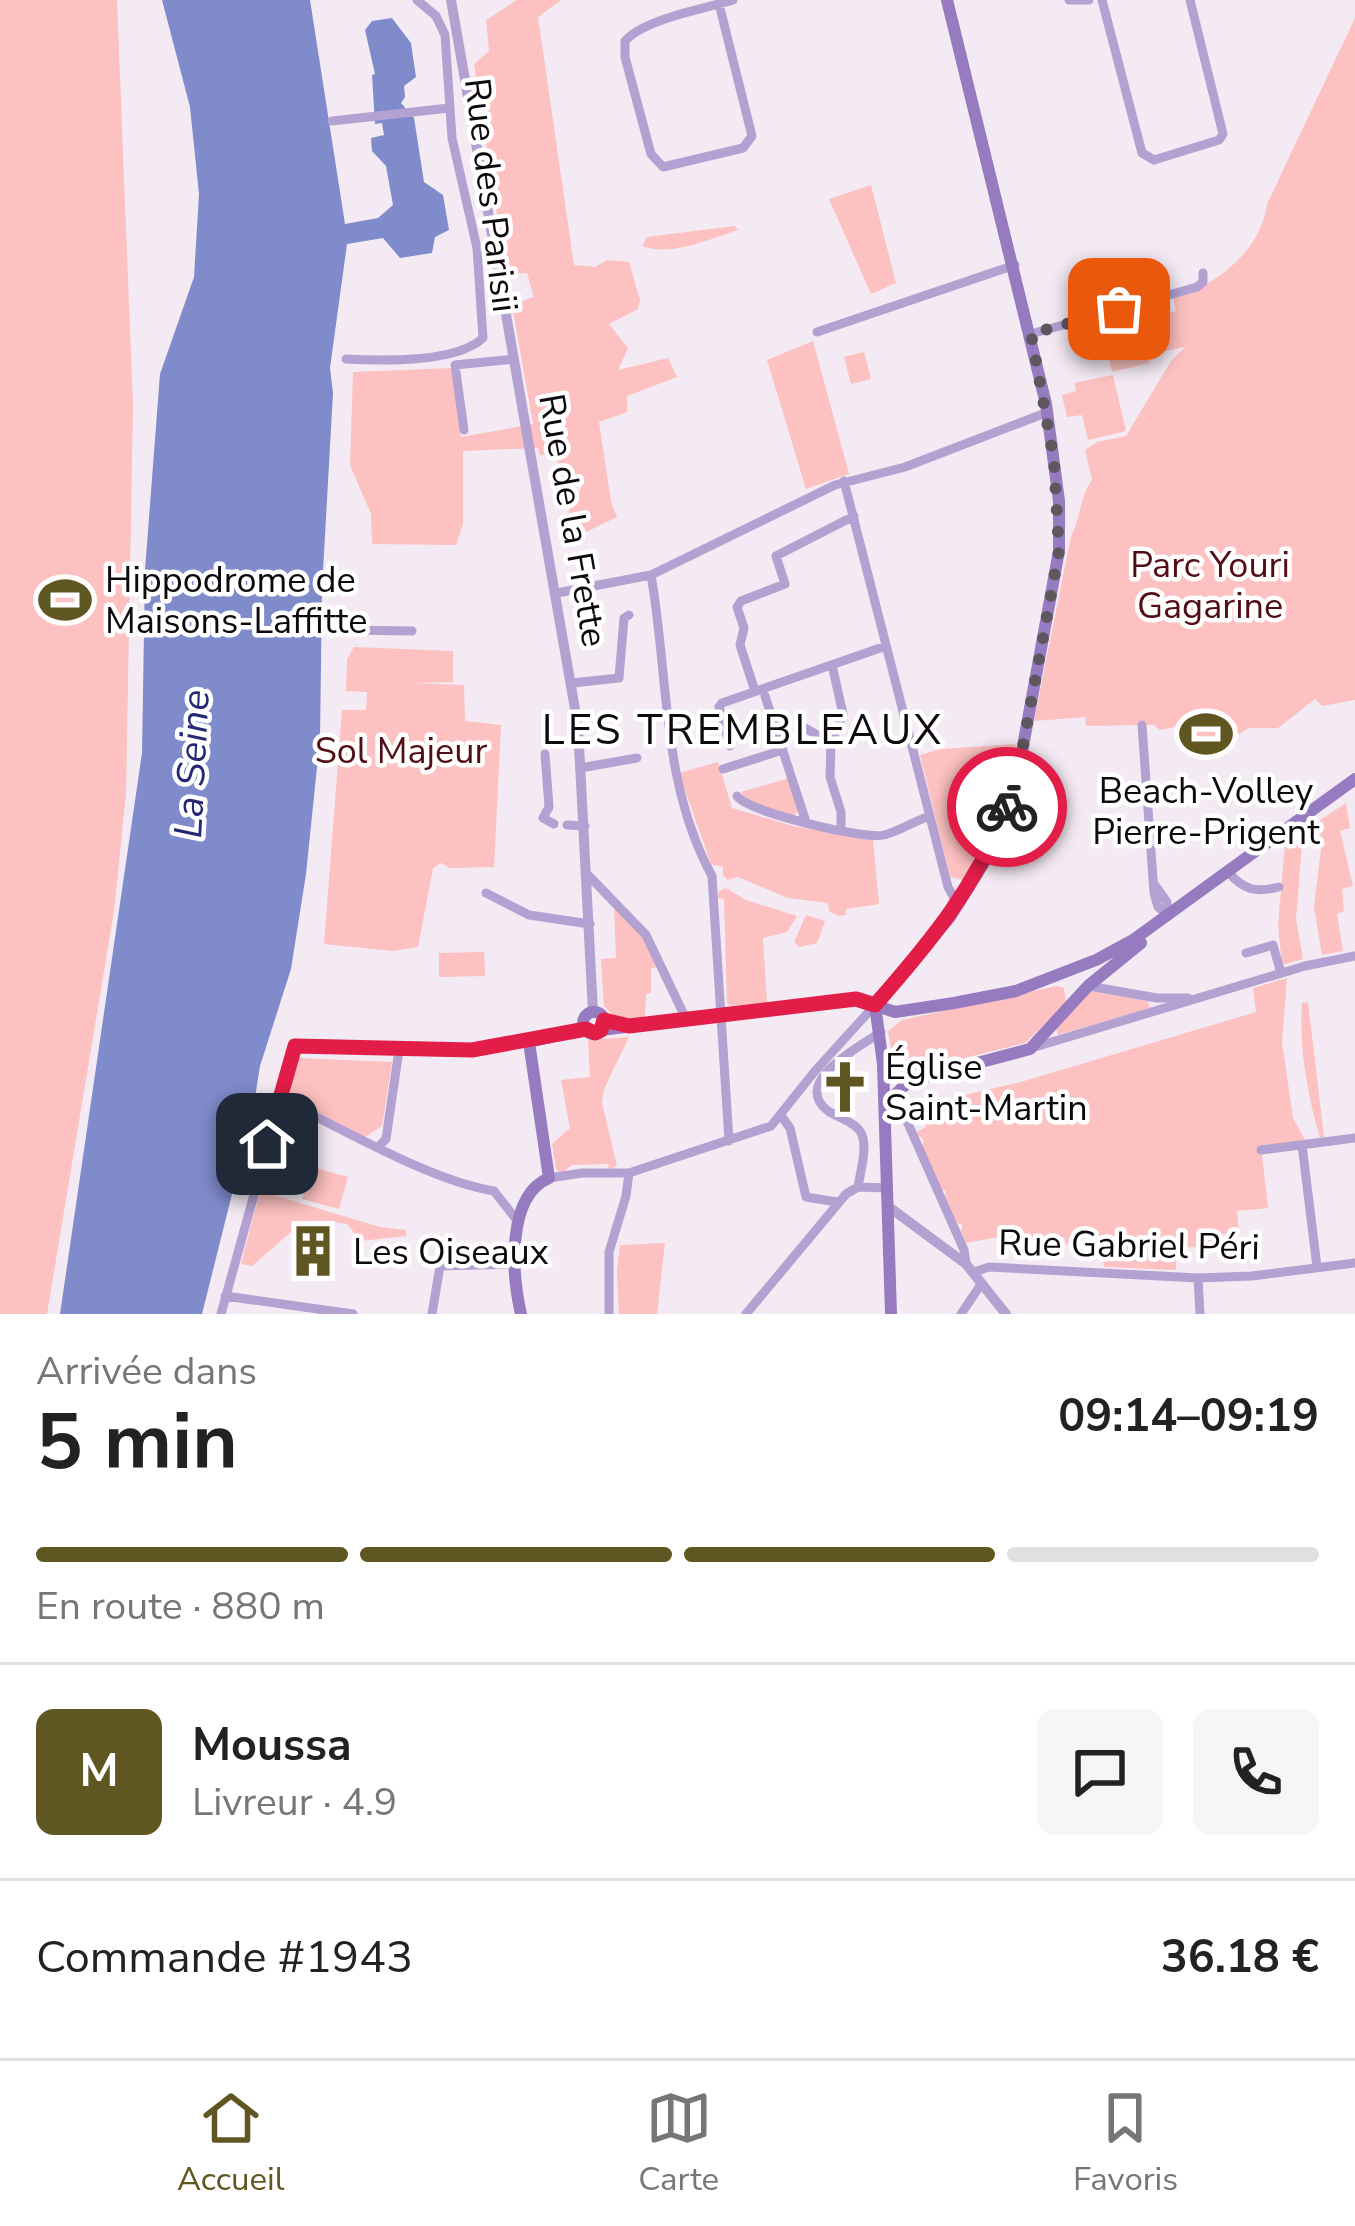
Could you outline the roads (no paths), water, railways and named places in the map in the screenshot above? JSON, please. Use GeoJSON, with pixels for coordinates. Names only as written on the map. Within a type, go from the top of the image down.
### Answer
{"type":"FeatureCollection","features":[{"type":"Feature","properties":{"kind":"main road"},"geometry":{"type":"LineString","coordinates":[[875,1005],[958,905],[985,861],[1011,797],[1038,671],[1060,530],[1048,412],[947,0]]}},
{"type":"Feature","properties":{"kind":"main road"},"geometry":{"type":"LineString","coordinates":[[521,1314],[516,1264],[519,1223],[527,1195],[549,1178],[529,1042],[586,1029],[591,1033],[600,1021],[629,1026],[856,999],[896,1012],[1047,981],[1118,950],[1355,779]]}},
{"type":"Feature","properties":{"kind":"main road"},"geometry":{"type":"LineString","coordinates":[[1313,808],[1352,792]]}},
{"type":"Feature","properties":{"kind":"main road"},"geometry":{"type":"LineString","coordinates":[[885,1116],[894,1096],[909,1081],[1030,1048],[1088,986],[1168,914]]}},
{"type":"Feature","properties":{"kind":"main road"},"geometry":{"type":"LineString","coordinates":[[1047,981],[1088,986]]}},
{"type":"Feature","properties":{"kind":"main road"},"geometry":{"type":"LineString","coordinates":[[1068,1006],[1071,983]]}},
{"type":"Feature","properties":{"kind":"main road"},"geometry":{"type":"LineString","coordinates":[[875,1005],[883,1064],[891,1314]]}},
{"type":"Feature","properties":{"kind":"main road"},"geometry":{"type":"LineString","coordinates":[[880,1028],[896,1012]]}},
{"type":"Feature","properties":{"kind":"main road"},"geometry":{"type":"LineString","coordinates":[[883,1064],[909,1081]]}},
{"type":"Feature","properties":{"kind":"street","name":"Rue des Parisii"},"geometry":{"type":"LineString","coordinates":[[346,359],[453,359],[481,342],[483,332],[477,248],[449,108],[452,96],[442,26],[417,0]]}},
{"type":"Feature","properties":{"kind":"street","name":"Rue de la Frette"},"geometry":{"type":"LineString","coordinates":[[451,0],[572,683],[600,1021]]}},
{"type":"Feature","properties":{"kind":"street"},"geometry":{"type":"LineString","coordinates":[[719,4],[753,124],[752,136],[742,148],[663,166],[652,154],[625,57],[625,41],[636,31],[719,4],[733,0]]}},
{"type":"Feature","properties":{"kind":"street"},"geometry":{"type":"LineString","coordinates":[[1069,0],[1089,0]]}},
{"type":"Feature","properties":{"kind":"street"},"geometry":{"type":"LineString","coordinates":[[1102,0],[1142,153],[1154,160],[1219,140],[1223,134],[1190,0]]}},
{"type":"Feature","properties":{"kind":"street"},"geometry":{"type":"LineString","coordinates":[[332,122],[449,108]]}},
{"type":"Feature","properties":{"kind":"street"},"geometry":{"type":"LineString","coordinates":[[817,332],[1015,266]]}},
{"type":"Feature","properties":{"kind":"street"},"geometry":{"type":"LineString","coordinates":[[1031,334],[1197,287],[1203,273]]}},
{"type":"Feature","properties":{"kind":"street"},"geometry":{"type":"LineString","coordinates":[[464,430],[453,359],[514,359]]}},
{"type":"Feature","properties":{"kind":"street"},"geometry":{"type":"LineString","coordinates":[[557,593],[651,575],[844,481],[905,466],[1048,412]]}},
{"type":"Feature","properties":{"kind":"street"},"geometry":{"type":"LineString","coordinates":[[844,481],[948,887],[958,905]]}},
{"type":"Feature","properties":{"kind":"street"},"geometry":{"type":"LineString","coordinates":[[806,822],[783,750],[740,645],[744,628],[737,607],[741,601],[785,584],[776,556],[854,516]]}},
{"type":"Feature","properties":{"kind":"street"},"geometry":{"type":"LineString","coordinates":[[651,575],[675,784],[694,842],[712,876],[729,1142]]}},
{"type":"Feature","properties":{"kind":"street","name":"Rue de la Frette"},"geometry":{"type":"LineString","coordinates":[[572,683],[620,678],[620,646],[624,618],[629,615]]}},
{"type":"Feature","properties":{"kind":"street"},"geometry":{"type":"LineString","coordinates":[[347,630],[412,631]]}},
{"type":"Feature","properties":{"kind":"street"},"geometry":{"type":"LineString","coordinates":[[730,746],[719,707],[722,703],[760,694],[886,646]]}},
{"type":"Feature","properties":{"kind":"street"},"geometry":{"type":"LineString","coordinates":[[832,665],[843,714],[831,743],[830,777],[842,812],[842,829]]}},
{"type":"Feature","properties":{"kind":"street"},"geometry":{"type":"LineString","coordinates":[[1142,725],[1154,884],[1168,914]]}},
{"type":"Feature","properties":{"kind":"street"},"geometry":{"type":"LineString","coordinates":[[805,728],[831,743]]}},
{"type":"Feature","properties":{"kind":"street"},"geometry":{"type":"LineString","coordinates":[[723,769],[783,750]]}},
{"type":"Feature","properties":{"kind":"street"},"geometry":{"type":"LineString","coordinates":[[545,754],[549,807],[543,818],[554,824]]}},
{"type":"Feature","properties":{"kind":"street"},"geometry":{"type":"LineString","coordinates":[[580,768],[637,758]]}},
{"type":"Feature","properties":{"kind":"street"},"geometry":{"type":"LineString","coordinates":[[736,796],[743,806],[878,836],[930,816]]}},
{"type":"Feature","properties":{"kind":"street"},"geometry":{"type":"LineString","coordinates":[[567,825],[585,826]]}},
{"type":"Feature","properties":{"kind":"street"},"geometry":{"type":"LineString","coordinates":[[1228,872],[1253,891],[1279,887]]}},
{"type":"Feature","properties":{"kind":"street"},"geometry":{"type":"LineString","coordinates":[[588,875],[646,935],[686,1019]]}},
{"type":"Feature","properties":{"kind":"street"},"geometry":{"type":"LineString","coordinates":[[486,893],[529,915],[590,924]]}},
{"type":"Feature","properties":{"kind":"street"},"geometry":{"type":"LineString","coordinates":[[1246,953],[1274,945],[1281,973]]}},
{"type":"Feature","properties":{"kind":"street"},"geometry":{"type":"LineString","coordinates":[[1030,1048],[1281,973],[1355,956]]}},
{"type":"Feature","properties":{"kind":"street"},"geometry":{"type":"LineString","coordinates":[[1088,986],[1157,998],[1187,998],[1223,990]]}},
{"type":"Feature","properties":{"kind":"street"},"geometry":{"type":"LineString","coordinates":[[549,1178],[628,1173],[771,1126],[875,1005]]}},
{"type":"Feature","properties":{"kind":"street"},"geometry":{"type":"LineString","coordinates":[[858,1187],[860,1130],[824,1107],[817,1088],[829,1069],[880,1028]]}},
{"type":"Feature","properties":{"kind":"street"},"geometry":{"type":"LineString","coordinates":[[221,1314],[295,1046],[472,1050],[529,1042]]}},
{"type":"Feature","properties":{"kind":"street"},"geometry":{"type":"LineString","coordinates":[[380,1146],[386,1138],[398,1050]]}},
{"type":"Feature","properties":{"kind":"street"},"geometry":{"type":"LineString","coordinates":[[280,1100],[476,1188],[494,1190],[519,1223]]}},
{"type":"Feature","properties":{"kind":"street"},"geometry":{"type":"LineString","coordinates":[[902,1110],[974,1273],[961,1314]]}},
{"type":"Feature","properties":{"kind":"street"},"geometry":{"type":"LineString","coordinates":[[782,1117],[790,1128],[806,1197],[837,1202]]}},
{"type":"Feature","properties":{"kind":"street"},"geometry":{"type":"LineString","coordinates":[[1261,1150],[1355,1138]]}},
{"type":"Feature","properties":{"kind":"street"},"geometry":{"type":"LineString","coordinates":[[1302,1145],[1317,1267]]}},
{"type":"Feature","properties":{"kind":"street"},"geometry":{"type":"LineString","coordinates":[[609,1314],[609,1252],[628,1173]]}},
{"type":"Feature","properties":{"kind":"street"},"geometry":{"type":"LineString","coordinates":[[746,1314],[837,1202],[858,1187],[888,1188]]}},
{"type":"Feature","properties":{"kind":"street"},"geometry":{"type":"LineString","coordinates":[[889,1207],[974,1273],[1006,1314]]}},
{"type":"Feature","properties":{"kind":"street","name":"Rue Gabriel Péri"},"geometry":{"type":"LineString","coordinates":[[974,1273],[989,1267],[1198,1278],[1355,1263]]}},
{"type":"Feature","properties":{"kind":"street"},"geometry":{"type":"LineString","coordinates":[[433,1314],[440,1266],[516,1264]]}},
{"type":"Feature","properties":{"kind":"street"},"geometry":{"type":"LineString","coordinates":[[1198,1278],[1200,1314]]}},
{"type":"Feature","properties":{"kind":"street"},"geometry":{"type":"LineString","coordinates":[[225,1296],[353,1314]]}},
{"type":"Feature","properties":{"kind":"water","name":"La Seine"},"geometry":{"type":"Polygon","coordinates":[[[162,0],[310,0],[345,224],[378,218],[393,205],[386,166],[372,151],[371,138],[384,135],[382,123],[375,124],[375,74],[365,30],[372,21],[392,18],[411,43],[416,77],[404,86],[401,103],[414,118],[424,182],[443,195],[449,230],[435,237],[432,253],[400,258],[383,238],[347,244],[330,368],[333,393],[322,589],[320,738],[306,874],[291,969],[260,1066],[202,1314],[60,1314],[142,753],[145,570],[160,374],[194,277],[199,194],[190,107],[162,0]]]}},
{"type":"Feature","properties":{"kind":"place","name":"Hippodrome de Maisons-Laffitte"},"geometry":{"type":"Point","coordinates":[65,600]}},
{"type":"Feature","properties":{"kind":"place","name":"Beach-Volley Pierre-Prigent"},"geometry":{"type":"Point","coordinates":[1206,734]}},
{"type":"Feature","properties":{"kind":"place","name":"Église Saint-Martin"},"geometry":{"type":"Point","coordinates":[845,1087]}},
{"type":"Feature","properties":{"kind":"place","name":"Les Oiseaux"},"geometry":{"type":"Point","coordinates":[313,1251]}},
{"type":"Feature","properties":{"kind":"district","name":"LES TREMBLEAUX"},"geometry":{"type":"Point","coordinates":[743,729]}},
{"type":"Feature","properties":{"kind":"park label","name":"Parc Youri Gagarine"},"geometry":{"type":"Point","coordinates":[1210,584]}},
{"type":"Feature","properties":{"kind":"park label","name":"Sol Majeur"},"geometry":{"type":"Point","coordinates":[401,750]}}]}
